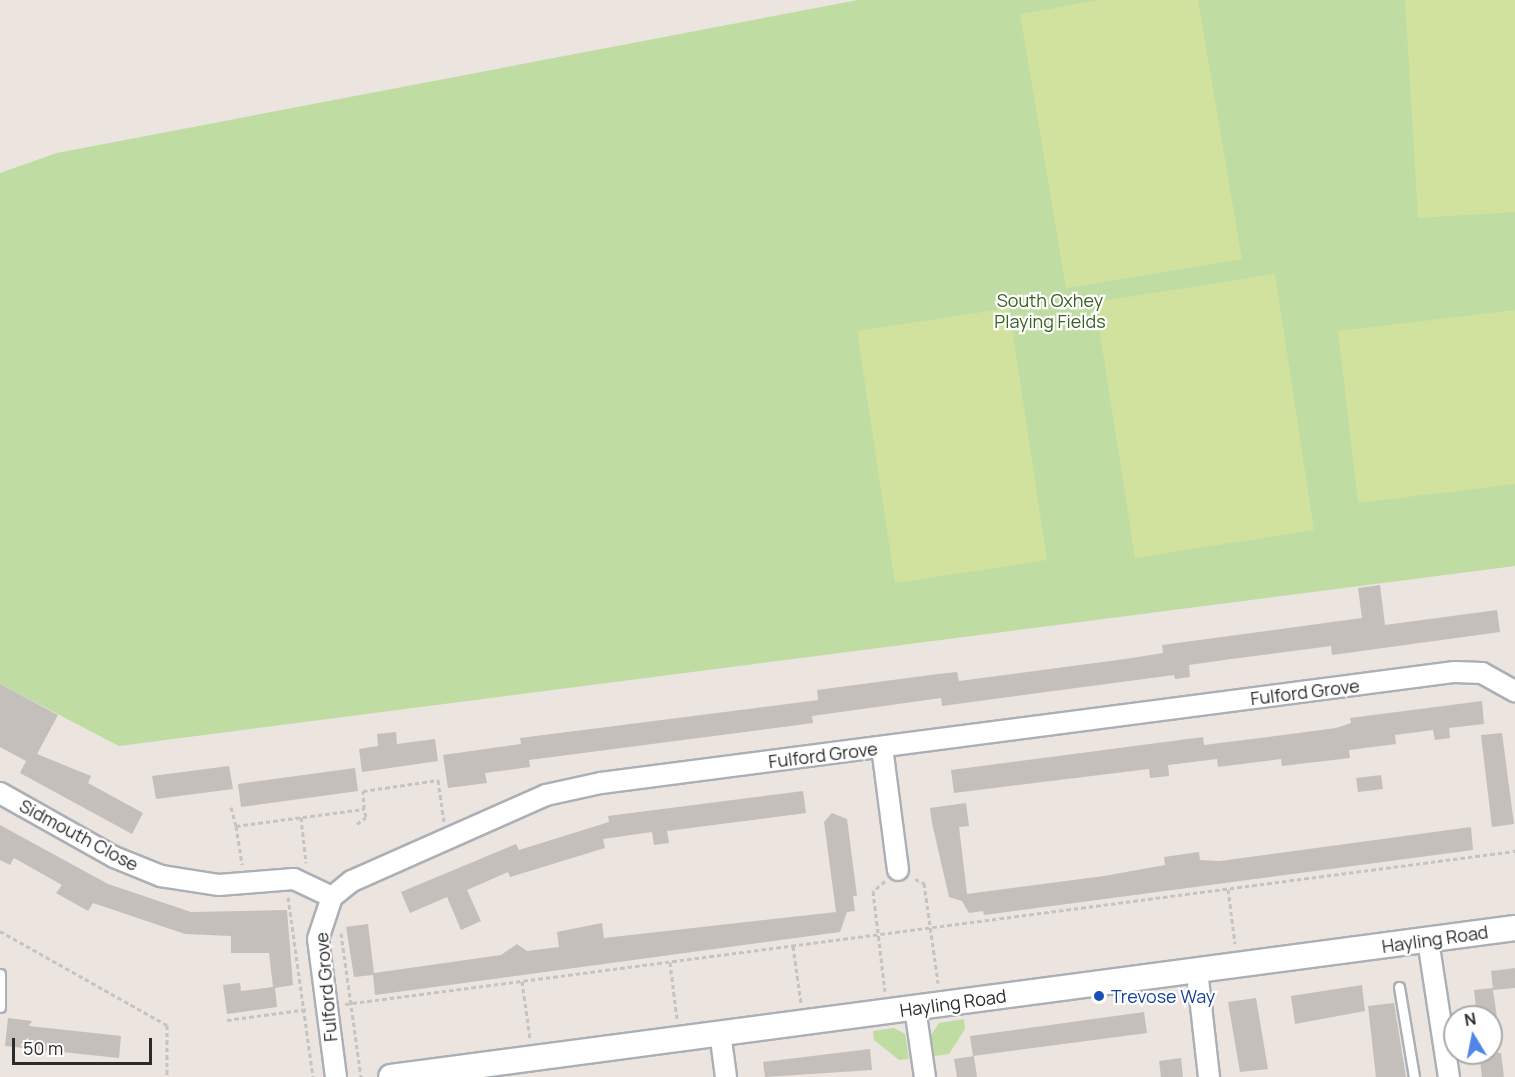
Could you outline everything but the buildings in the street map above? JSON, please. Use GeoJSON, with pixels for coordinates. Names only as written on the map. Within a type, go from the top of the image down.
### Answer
{"type":"FeatureCollection","features":[{"type":"Feature","properties":{"kind":"street","name":"Fulford Grove"},"geometry":{"type":"LineString","coordinates":[[336,1077],[318,939],[332,897],[352,881],[446,838],[567,790],[1455,672],[1482,673],[1515,692]]}},
{"type":"Feature","properties":{"kind":"street"},"geometry":{"type":"LineString","coordinates":[[882,747],[898,870]]}},
{"type":"Feature","properties":{"kind":"street","name":"Sidmouth Close"},"geometry":{"type":"LineString","coordinates":[[0,793],[133,866],[193,883],[244,885],[286,880],[308,882],[332,897]]}},
{"type":"Feature","properties":{"kind":"street","name":"Hayling Road"},"geometry":{"type":"LineString","coordinates":[[391,1077],[443,1074],[533,1058],[720,1032],[1515,928]]}},
{"type":"Feature","properties":{"kind":"street"},"geometry":{"type":"LineString","coordinates":[[1428,940],[1449,1077]]}},
{"type":"Feature","properties":{"kind":"street"},"geometry":{"type":"LineString","coordinates":[[1197,970],[1209,1077]]}},
{"type":"Feature","properties":{"kind":"street"},"geometry":{"type":"LineString","coordinates":[[915,1008],[925,1077]]}},
{"type":"Feature","properties":{"kind":"street"},"geometry":{"type":"LineString","coordinates":[[720,1032],[726,1077]]}},
{"type":"Feature","properties":{"kind":"lane"},"geometry":{"type":"LineString","coordinates":[[0,974],[0,1007]]}},
{"type":"Feature","properties":{"kind":"lane"},"geometry":{"type":"LineString","coordinates":[[1400,987],[1414,1077]]}},
{"type":"Feature","properties":{"kind":"path"},"geometry":{"type":"LineString","coordinates":[[357,824],[366,817],[363,791],[438,780],[446,838]]}},
{"type":"Feature","properties":{"kind":"path"},"geometry":{"type":"LineString","coordinates":[[231,807],[236,825],[244,885]]}},
{"type":"Feature","properties":{"kind":"path"},"geometry":{"type":"LineString","coordinates":[[236,825],[364,808]]}},
{"type":"Feature","properties":{"kind":"path"},"geometry":{"type":"LineString","coordinates":[[301,817],[308,882]]}},
{"type":"Feature","properties":{"kind":"path"},"geometry":{"type":"LineString","coordinates":[[227,1020],[1515,851]]}},
{"type":"Feature","properties":{"kind":"path"},"geometry":{"type":"LineString","coordinates":[[888,1011],[873,891],[898,870],[924,883],[942,1004]]}},
{"type":"Feature","properties":{"kind":"path"},"geometry":{"type":"LineString","coordinates":[[286,880],[313,1077]]}},
{"type":"Feature","properties":{"kind":"path"},"geometry":{"type":"LineString","coordinates":[[1228,890],[1238,964]]}},
{"type":"Feature","properties":{"kind":"path"},"geometry":{"type":"LineString","coordinates":[[332,897],[351,1003],[361,1077]]}},
{"type":"Feature","properties":{"kind":"path"},"geometry":{"type":"LineString","coordinates":[[0,931],[167,1025],[167,1077]]}},
{"type":"Feature","properties":{"kind":"path"},"geometry":{"type":"LineString","coordinates":[[793,946],[804,1022]]}},
{"type":"Feature","properties":{"kind":"path"},"geometry":{"type":"LineString","coordinates":[[670,962],[680,1038]]}},
{"type":"Feature","properties":{"kind":"path"},"geometry":{"type":"LineString","coordinates":[[522,981],[533,1058]]}},
{"type":"Feature","properties":{"kind":"green space","name":"South Oxhey Playing Fields"},"geometry":{"type":"Polygon","coordinates":[[[858,0],[1515,0],[1515,566],[119,746],[0,684],[0,173],[57,153],[858,0]]]}},
{"type":"Feature","properties":{"kind":"green space"},"geometry":{"type":"Polygon","coordinates":[[[1101,0],[1198,0],[1242,259],[1066,288],[1020,14],[1101,0]]]}},
{"type":"Feature","properties":{"kind":"green space"},"geometry":{"type":"Polygon","coordinates":[[[1405,0],[1515,0],[1515,212],[1418,218],[1405,0]]]}},
{"type":"Feature","properties":{"kind":"green space"},"geometry":{"type":"Polygon","coordinates":[[[1275,274],[1314,530],[1135,558],[1095,302],[1275,274]]]}},
{"type":"Feature","properties":{"kind":"green space"},"geometry":{"type":"Polygon","coordinates":[[[1009,308],[1047,560],[895,583],[857,331],[1009,308]]]}},
{"type":"Feature","properties":{"kind":"green space"},"geometry":{"type":"Polygon","coordinates":[[[1515,310],[1515,484],[1358,503],[1338,331],[1515,310]]]}},
{"type":"Feature","properties":{"kind":"green space"},"geometry":{"type":"Polygon","coordinates":[[[964,1019],[965,1029],[949,1054],[934,1056],[931,1035],[939,1023],[964,1019]]]}},
{"type":"Feature","properties":{"kind":"green space"},"geometry":{"type":"Polygon","coordinates":[[[894,1028],[905,1034],[909,1059],[899,1060],[874,1040],[873,1031],[894,1028]]]}},
{"type":"Feature","properties":{"kind":"place","name":"Trevose Way"},"geometry":{"type":"Point","coordinates":[1099,996]}}]}
